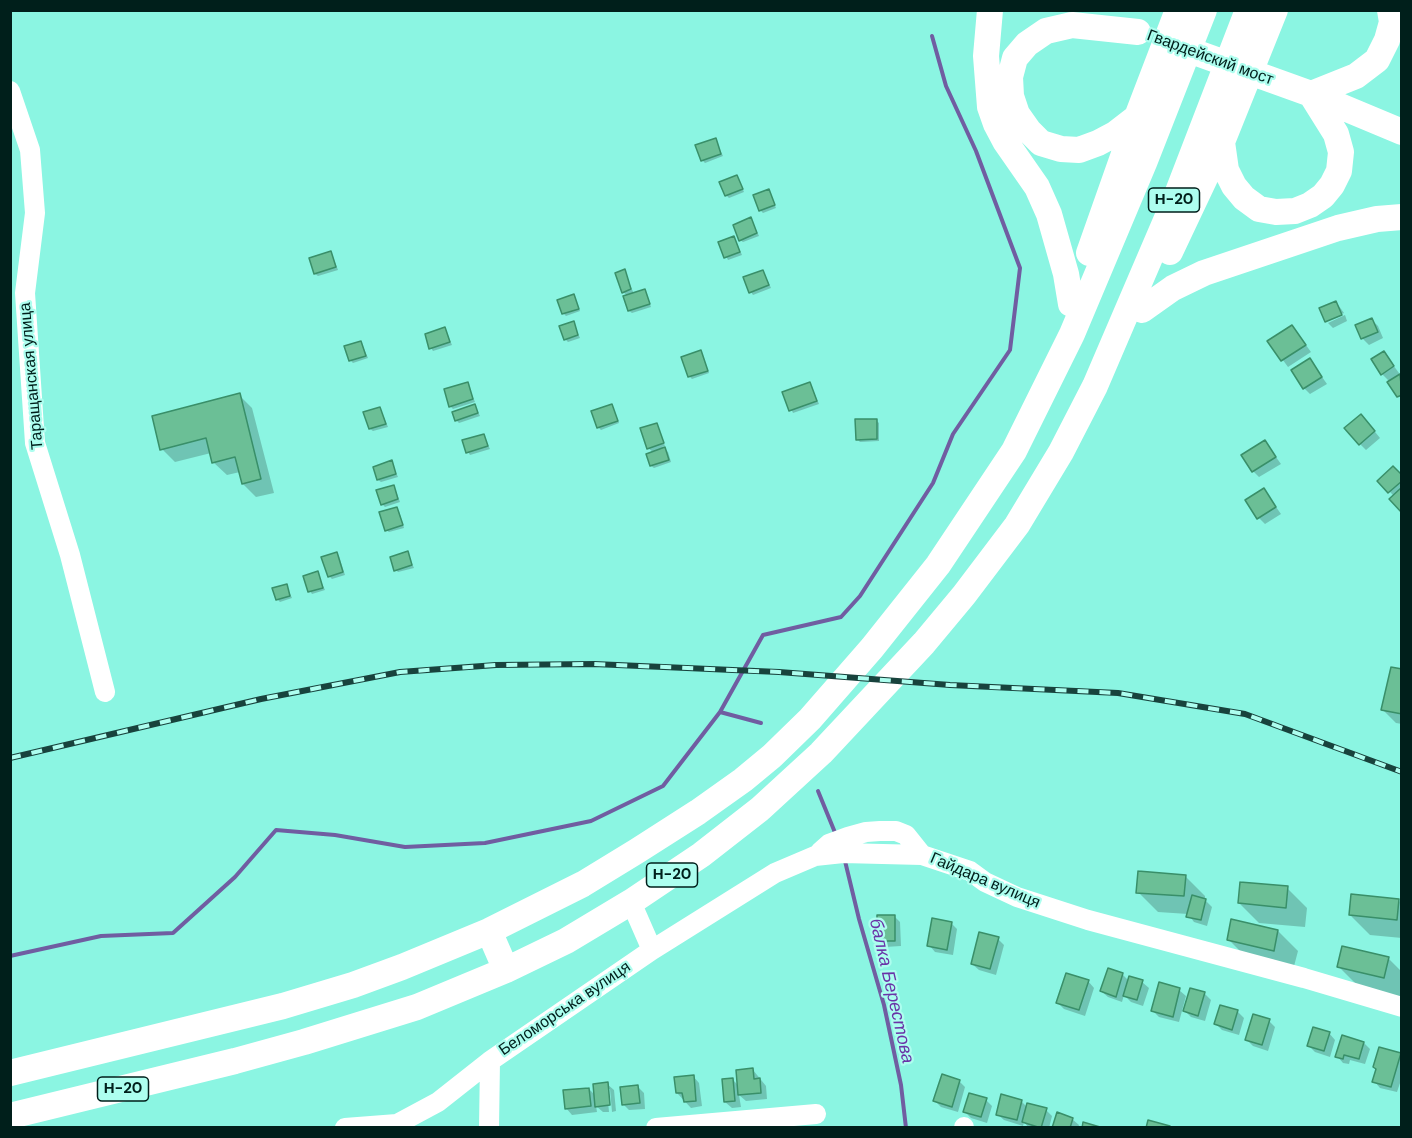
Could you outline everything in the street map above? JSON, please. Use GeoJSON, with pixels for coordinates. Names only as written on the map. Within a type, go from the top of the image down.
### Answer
{"type":"FeatureCollection","features":[{"type":"Feature","properties":{"kind":"main road"},"geometry":{"type":"LineString","coordinates":[[990,10],[986,56],[990,107],[1005,141],[1037,188],[1049,214],[1066,274],[1071,304],[1072,334]]}},
{"type":"Feature","properties":{"kind":"main road"},"geometry":{"type":"LineString","coordinates":[[1097,10],[1138,32]]}},
{"type":"Feature","properties":{"kind":"main road"},"geometry":{"type":"LineString","coordinates":[[1071,304],[1137,117],[1178,10]]}},
{"type":"Feature","properties":{"kind":"main road","name":"Н-20"},"geometry":{"type":"LineString","coordinates":[[10,1073],[283,1006],[392,971],[489,931],[583,884],[698,812],[757,768],[810,718],[872,648],[944,555],[1014,451],[1072,334],[1144,164],[1204,10]]}},
{"type":"Feature","properties":{"kind":"main road","name":"Н-20"},"geometry":{"type":"LineString","coordinates":[[10,1116],[235,1061],[417,1007],[506,970],[566,941],[631,902],[701,855],[760,809],[821,753],[924,643],[1017,525],[1061,452],[1095,386],[1176,197],[1248,10]]}},
{"type":"Feature","properties":{"kind":"main road"},"geometry":{"type":"LineString","coordinates":[[1095,386],[1131,340],[1222,142],[1275,10]]}},
{"type":"Feature","properties":{"kind":"main road"},"geometry":{"type":"LineString","coordinates":[[1222,142],[1226,170],[1244,198],[1259,209],[1276,212],[1295,211],[1323,196],[1340,171],[1341,152],[1336,134],[1311,94],[1356,76],[1377,60],[1387,40],[1392,22],[1390,10]]}},
{"type":"Feature","properties":{"kind":"main road"},"geometry":{"type":"LineString","coordinates":[[1137,117],[1098,143],[1078,150],[1061,149],[1041,143],[1017,114],[1011,96],[1010,77],[1015,58],[1027,44],[1046,31],[1072,25],[1138,32]]}},
{"type":"Feature","properties":{"kind":"main road","name":"Гвардейский мост"},"geometry":{"type":"LineString","coordinates":[[1138,32],[1311,94],[1401,132]]}},
{"type":"Feature","properties":{"kind":"main road"},"geometry":{"type":"LineString","coordinates":[[1143,310],[1173,288],[1214,269],[1338,228],[1377,219],[1401,217]]}},
{"type":"Feature","properties":{"kind":"main road"},"geometry":{"type":"LineString","coordinates":[[489,931],[506,970]]}},
{"type":"Feature","properties":{"kind":"street","name":"Таращанская улица"},"geometry":{"type":"LineString","coordinates":[[10,91],[30,150],[35,213],[25,293],[35,442],[70,555],[105,692]]}},
{"type":"Feature","properties":{"kind":"street","name":"Гайдара вулиця"},"geometry":{"type":"LineString","coordinates":[[652,950],[775,873],[815,856],[843,853],[922,855],[970,871],[986,882],[1017,897],[1088,920],[1304,978],[1401,1007]]}},
{"type":"Feature","properties":{"kind":"street"},"geometry":{"type":"LineString","coordinates":[[631,902],[652,950]]}},
{"type":"Feature","properties":{"kind":"street","name":"Беломорська вулиця"},"geometry":{"type":"LineString","coordinates":[[489,1128],[490,1061],[652,950]]}},
{"type":"Feature","properties":{"kind":"street"},"geometry":{"type":"LineString","coordinates":[[345,1128],[397,1124],[438,1102],[490,1061]]}},
{"type":"Feature","properties":{"kind":"street"},"geometry":{"type":"LineString","coordinates":[[656,1128],[816,1114]]}},
{"type":"Feature","properties":{"kind":"building"},"geometry":{"type":"Polygon","coordinates":[[[716,138],[721,154],[701,161],[695,145],[716,138]]]}},
{"type":"Feature","properties":{"kind":"building"},"geometry":{"type":"Polygon","coordinates":[[[737,175],[743,189],[725,196],[719,182],[737,175]]]}},
{"type":"Feature","properties":{"kind":"building"},"geometry":{"type":"Polygon","coordinates":[[[769,189],[775,205],[759,211],[753,195],[769,189]]]}},
{"type":"Feature","properties":{"kind":"building"},"geometry":{"type":"Polygon","coordinates":[[[751,217],[757,233],[739,241],[733,225],[751,217]]]}},
{"type":"Feature","properties":{"kind":"building"},"geometry":{"type":"Polygon","coordinates":[[[734,236],[740,252],[724,258],[718,242],[734,236]]]}},
{"type":"Feature","properties":{"kind":"building"},"geometry":{"type":"Polygon","coordinates":[[[331,251],[336,267],[314,274],[309,258],[331,251]]]}},
{"type":"Feature","properties":{"kind":"building"},"geometry":{"type":"Polygon","coordinates":[[[625,269],[631,289],[622,293],[615,273],[625,269]]]}},
{"type":"Feature","properties":{"kind":"building"},"geometry":{"type":"Polygon","coordinates":[[[763,270],[769,285],[749,293],[743,277],[763,270]]]}},
{"type":"Feature","properties":{"kind":"building"},"geometry":{"type":"Polygon","coordinates":[[[645,289],[650,304],[628,311],[623,296],[645,289]]]}},
{"type":"Feature","properties":{"kind":"building"},"geometry":{"type":"Polygon","coordinates":[[[574,294],[579,309],[562,314],[557,300],[574,294]]]}},
{"type":"Feature","properties":{"kind":"building"},"geometry":{"type":"Polygon","coordinates":[[[1336,301],[1342,315],[1325,322],[1319,308],[1336,301]]]}},
{"type":"Feature","properties":{"kind":"building"},"geometry":{"type":"Polygon","coordinates":[[[1372,318],[1378,332],[1361,339],[1355,325],[1372,318]]]}},
{"type":"Feature","properties":{"kind":"building"},"geometry":{"type":"Polygon","coordinates":[[[574,321],[578,335],[564,340],[559,326],[574,321]]]}},
{"type":"Feature","properties":{"kind":"building"},"geometry":{"type":"Polygon","coordinates":[[[1292,325],[1306,345],[1281,361],[1267,341],[1292,325]]]}},
{"type":"Feature","properties":{"kind":"building"},"geometry":{"type":"Polygon","coordinates":[[[445,327],[450,342],[429,349],[425,334],[445,327]]]}},
{"type":"Feature","properties":{"kind":"building"},"geometry":{"type":"Polygon","coordinates":[[[361,341],[366,356],[349,361],[344,346],[361,341]]]}},
{"type":"Feature","properties":{"kind":"building"},"geometry":{"type":"Polygon","coordinates":[[[701,350],[708,371],[688,377],[681,357],[701,350]]]}},
{"type":"Feature","properties":{"kind":"building"},"geometry":{"type":"Polygon","coordinates":[[[1384,351],[1394,366],[1381,375],[1371,359],[1384,351]]]}},
{"type":"Feature","properties":{"kind":"building"},"geometry":{"type":"Polygon","coordinates":[[[1310,358],[1322,377],[1303,389],[1291,370],[1310,358]]]}},
{"type":"Feature","properties":{"kind":"building"},"geometry":{"type":"Polygon","coordinates":[[[1400,374],[1402,395],[1397,397],[1387,382],[1400,374]]]}},
{"type":"Feature","properties":{"kind":"building"},"geometry":{"type":"Polygon","coordinates":[[[468,382],[473,399],[449,407],[444,389],[468,382]]]}},
{"type":"Feature","properties":{"kind":"building"},"geometry":{"type":"Polygon","coordinates":[[[810,382],[817,401],[789,411],[782,392],[810,382]]]}},
{"type":"Feature","properties":{"kind":"building"},"geometry":{"type":"Polygon","coordinates":[[[240,393],[261,479],[242,484],[235,457],[212,463],[206,438],[160,450],[152,416],[240,393]]]}},
{"type":"Feature","properties":{"kind":"building"},"geometry":{"type":"Polygon","coordinates":[[[475,404],[478,413],[455,421],[452,412],[475,404]]]}},
{"type":"Feature","properties":{"kind":"building"},"geometry":{"type":"Polygon","coordinates":[[[612,404],[618,421],[597,428],[591,411],[612,404]]]}},
{"type":"Feature","properties":{"kind":"building"},"geometry":{"type":"Polygon","coordinates":[[[380,407],[386,424],[369,429],[363,412],[380,407]]]}},
{"type":"Feature","properties":{"kind":"building"},"geometry":{"type":"Polygon","coordinates":[[[1361,414],[1375,431],[1359,445],[1344,428],[1361,414]]]}},
{"type":"Feature","properties":{"kind":"building"},"geometry":{"type":"Polygon","coordinates":[[[855,419],[877,419],[877,439],[856,440],[855,419]]]}},
{"type":"Feature","properties":{"kind":"building"},"geometry":{"type":"Polygon","coordinates":[[[657,423],[664,443],[647,449],[640,428],[657,423]]]}},
{"type":"Feature","properties":{"kind":"building"},"geometry":{"type":"Polygon","coordinates":[[[484,434],[488,446],[466,453],[462,440],[484,434]]]}},
{"type":"Feature","properties":{"kind":"building"},"geometry":{"type":"Polygon","coordinates":[[[1265,440],[1276,457],[1252,472],[1241,455],[1265,440]]]}},
{"type":"Feature","properties":{"kind":"building"},"geometry":{"type":"Polygon","coordinates":[[[665,447],[669,460],[650,466],[646,454],[665,447]]]}},
{"type":"Feature","properties":{"kind":"building"},"geometry":{"type":"Polygon","coordinates":[[[392,460],[396,474],[377,480],[373,467],[392,460]]]}},
{"type":"Feature","properties":{"kind":"building"},"geometry":{"type":"Polygon","coordinates":[[[1393,466],[1402,475],[1402,481],[1388,493],[1377,481],[1393,466]]]}},
{"type":"Feature","properties":{"kind":"building"},"geometry":{"type":"Polygon","coordinates":[[[394,485],[398,499],[381,505],[376,490],[394,485]]]}},
{"type":"Feature","properties":{"kind":"building"},"geometry":{"type":"Polygon","coordinates":[[[1402,487],[1402,513],[1389,499],[1402,487]]]}},
{"type":"Feature","properties":{"kind":"building"},"geometry":{"type":"Polygon","coordinates":[[[1264,488],[1276,507],[1257,519],[1245,500],[1264,488]]]}},
{"type":"Feature","properties":{"kind":"building"},"geometry":{"type":"Polygon","coordinates":[[[397,507],[403,525],[385,531],[379,512],[397,507]]]}},
{"type":"Feature","properties":{"kind":"building"},"geometry":{"type":"Polygon","coordinates":[[[408,551],[412,565],[394,571],[390,557],[408,551]]]}},
{"type":"Feature","properties":{"kind":"building"},"geometry":{"type":"Polygon","coordinates":[[[337,552],[343,572],[328,577],[321,557],[337,552]]]}},
{"type":"Feature","properties":{"kind":"building"},"geometry":{"type":"Polygon","coordinates":[[[318,571],[323,588],[308,592],[303,576],[318,571]]]}},
{"type":"Feature","properties":{"kind":"building"},"geometry":{"type":"Polygon","coordinates":[[[287,584],[290,596],[276,600],[272,588],[287,584]]]}},
{"type":"Feature","properties":{"kind":"building"},"geometry":{"type":"Polygon","coordinates":[[[1391,667],[1402,669],[1402,714],[1381,710],[1391,667]]]}},
{"type":"Feature","properties":{"kind":"building"},"geometry":{"type":"Polygon","coordinates":[[[1138,871],[1186,875],[1184,896],[1136,893],[1138,871]]]}},
{"type":"Feature","properties":{"kind":"building"},"geometry":{"type":"Polygon","coordinates":[[[1240,882],[1288,886],[1286,908],[1238,903],[1240,882]]]}},
{"type":"Feature","properties":{"kind":"building"},"geometry":{"type":"Polygon","coordinates":[[[1351,894],[1399,899],[1397,920],[1349,915],[1351,894]]]}},
{"type":"Feature","properties":{"kind":"building"},"geometry":{"type":"Polygon","coordinates":[[[1192,895],[1206,899],[1201,920],[1186,917],[1192,895]]]}},
{"type":"Feature","properties":{"kind":"building"},"geometry":{"type":"Polygon","coordinates":[[[877,915],[895,915],[895,941],[877,941],[877,915]]]}},
{"type":"Feature","properties":{"kind":"building"},"geometry":{"type":"Polygon","coordinates":[[[932,918],[952,922],[947,950],[927,946],[932,918]]]}},
{"type":"Feature","properties":{"kind":"building"},"geometry":{"type":"Polygon","coordinates":[[[1231,919],[1278,930],[1274,951],[1227,940],[1231,919]]]}},
{"type":"Feature","properties":{"kind":"building"},"geometry":{"type":"Polygon","coordinates":[[[979,932],[999,937],[990,969],[971,964],[979,932]]]}},
{"type":"Feature","properties":{"kind":"building"},"geometry":{"type":"Polygon","coordinates":[[[1342,946],[1389,957],[1384,978],[1337,967],[1342,946]]]}},
{"type":"Feature","properties":{"kind":"building"},"geometry":{"type":"Polygon","coordinates":[[[1108,968],[1123,973],[1116,997],[1100,991],[1108,968]]]}},
{"type":"Feature","properties":{"kind":"building"},"geometry":{"type":"Polygon","coordinates":[[[1066,973],[1089,980],[1079,1010],[1056,1003],[1066,973]]]}},
{"type":"Feature","properties":{"kind":"building"},"geometry":{"type":"Polygon","coordinates":[[[1129,976],[1143,980],[1137,1000],[1123,996],[1129,976]]]}},
{"type":"Feature","properties":{"kind":"building"},"geometry":{"type":"Polygon","coordinates":[[[1159,982],[1180,988],[1173,1017],[1151,1011],[1159,982]]]}},
{"type":"Feature","properties":{"kind":"building"},"geometry":{"type":"Polygon","coordinates":[[[1190,988],[1205,992],[1198,1016],[1183,1011],[1190,988]]]}},
{"type":"Feature","properties":{"kind":"building"},"geometry":{"type":"Polygon","coordinates":[[[1220,1005],[1238,1010],[1232,1030],[1214,1024],[1220,1005]]]}},
{"type":"Feature","properties":{"kind":"building"},"geometry":{"type":"Polygon","coordinates":[[[1253,1014],[1270,1019],[1262,1045],[1245,1040],[1253,1014]]]}},
{"type":"Feature","properties":{"kind":"building"},"geometry":{"type":"Polygon","coordinates":[[[1313,1027],[1330,1032],[1324,1051],[1307,1046],[1313,1027]]]}},
{"type":"Feature","properties":{"kind":"building"},"geometry":{"type":"Polygon","coordinates":[[[1342,1035],[1364,1042],[1359,1059],[1344,1055],[1343,1059],[1335,1057],[1342,1035]]]}},
{"type":"Feature","properties":{"kind":"building"},"geometry":{"type":"Polygon","coordinates":[[[1379,1047],[1401,1053],[1391,1087],[1372,1082],[1376,1069],[1373,1067],[1379,1047]]]}},
{"type":"Feature","properties":{"kind":"building"},"geometry":{"type":"Polygon","coordinates":[[[753,1068],[754,1079],[760,1078],[761,1093],[738,1095],[736,1070],[753,1068]]]}},
{"type":"Feature","properties":{"kind":"building"},"geometry":{"type":"Polygon","coordinates":[[[942,1074],[960,1080],[952,1107],[933,1101],[942,1074]]]}},
{"type":"Feature","properties":{"kind":"building"},"geometry":{"type":"Polygon","coordinates":[[[694,1075],[696,1101],[684,1102],[682,1093],[676,1093],[674,1077],[694,1075]]]}},
{"type":"Feature","properties":{"kind":"building"},"geometry":{"type":"Polygon","coordinates":[[[733,1078],[735,1101],[724,1102],[722,1079],[733,1078]]]}},
{"type":"Feature","properties":{"kind":"building"},"geometry":{"type":"Polygon","coordinates":[[[608,1082],[610,1105],[595,1107],[593,1084],[608,1082]]]}},
{"type":"Feature","properties":{"kind":"building"},"geometry":{"type":"Polygon","coordinates":[[[638,1085],[640,1103],[622,1105],[620,1087],[638,1085]]]}},
{"type":"Feature","properties":{"kind":"building"},"geometry":{"type":"Polygon","coordinates":[[[589,1088],[591,1106],[565,1109],[563,1090],[589,1088]]]}},
{"type":"Feature","properties":{"kind":"building"},"geometry":{"type":"Polygon","coordinates":[[[969,1093],[987,1098],[981,1117],[963,1112],[969,1093]]]}},
{"type":"Feature","properties":{"kind":"building"},"geometry":{"type":"Polygon","coordinates":[[[1001,1094],[1022,1100],[1017,1120],[996,1115],[1001,1094]]]}},
{"type":"Feature","properties":{"kind":"building"},"geometry":{"type":"Polygon","coordinates":[[[1027,1103],[1047,1108],[1041,1128],[1022,1122],[1027,1103]]]}},
{"type":"Feature","properties":{"kind":"building"},"geometry":{"type":"Polygon","coordinates":[[[1057,1112],[1073,1118],[1070,1128],[1052,1128],[1057,1112]]]}},
{"type":"Feature","properties":{"kind":"building"},"geometry":{"type":"Polygon","coordinates":[[[1148,1120],[1170,1126],[1170,1128],[1146,1128],[1148,1120]]]}},
{"type":"Feature","properties":{"kind":"building"},"geometry":{"type":"Polygon","coordinates":[[[1083,1122],[1100,1127],[1082,1128],[1083,1122]]]}},
{"type":"Feature","properties":{"kind":"waterway"},"geometry":{"type":"LineString","coordinates":[[10,956],[101,936],[173,933],[235,877],[276,830],[335,835],[405,847],[485,843],[591,821],[663,786],[720,712],[763,635],[841,617],[860,596],[933,483],[953,434],[1010,350],[1020,268],[976,151],[946,86],[932,36]]}},
{"type":"Feature","properties":{"kind":"waterway","name":"балка Берестова"},"geometry":{"type":"LineString","coordinates":[[720,712],[761,723]]}},
{"type":"Feature","properties":{"kind":"waterway","name":"балка Берестова"},"geometry":{"type":"LineString","coordinates":[[818,791],[836,835]]}},
{"type":"Feature","properties":{"kind":"waterway","name":"балка Берестова"},"geometry":{"type":"LineString","coordinates":[[845,861],[884,1005],[901,1085],[906,1128]]}},
{"type":"Feature","properties":{"kind":"railway"},"geometry":{"type":"LineString","coordinates":[[10,758],[261,699],[400,672],[496,665],[594,664],[779,672],[950,685],[1118,693],[1245,714],[1402,772]]}}]}
